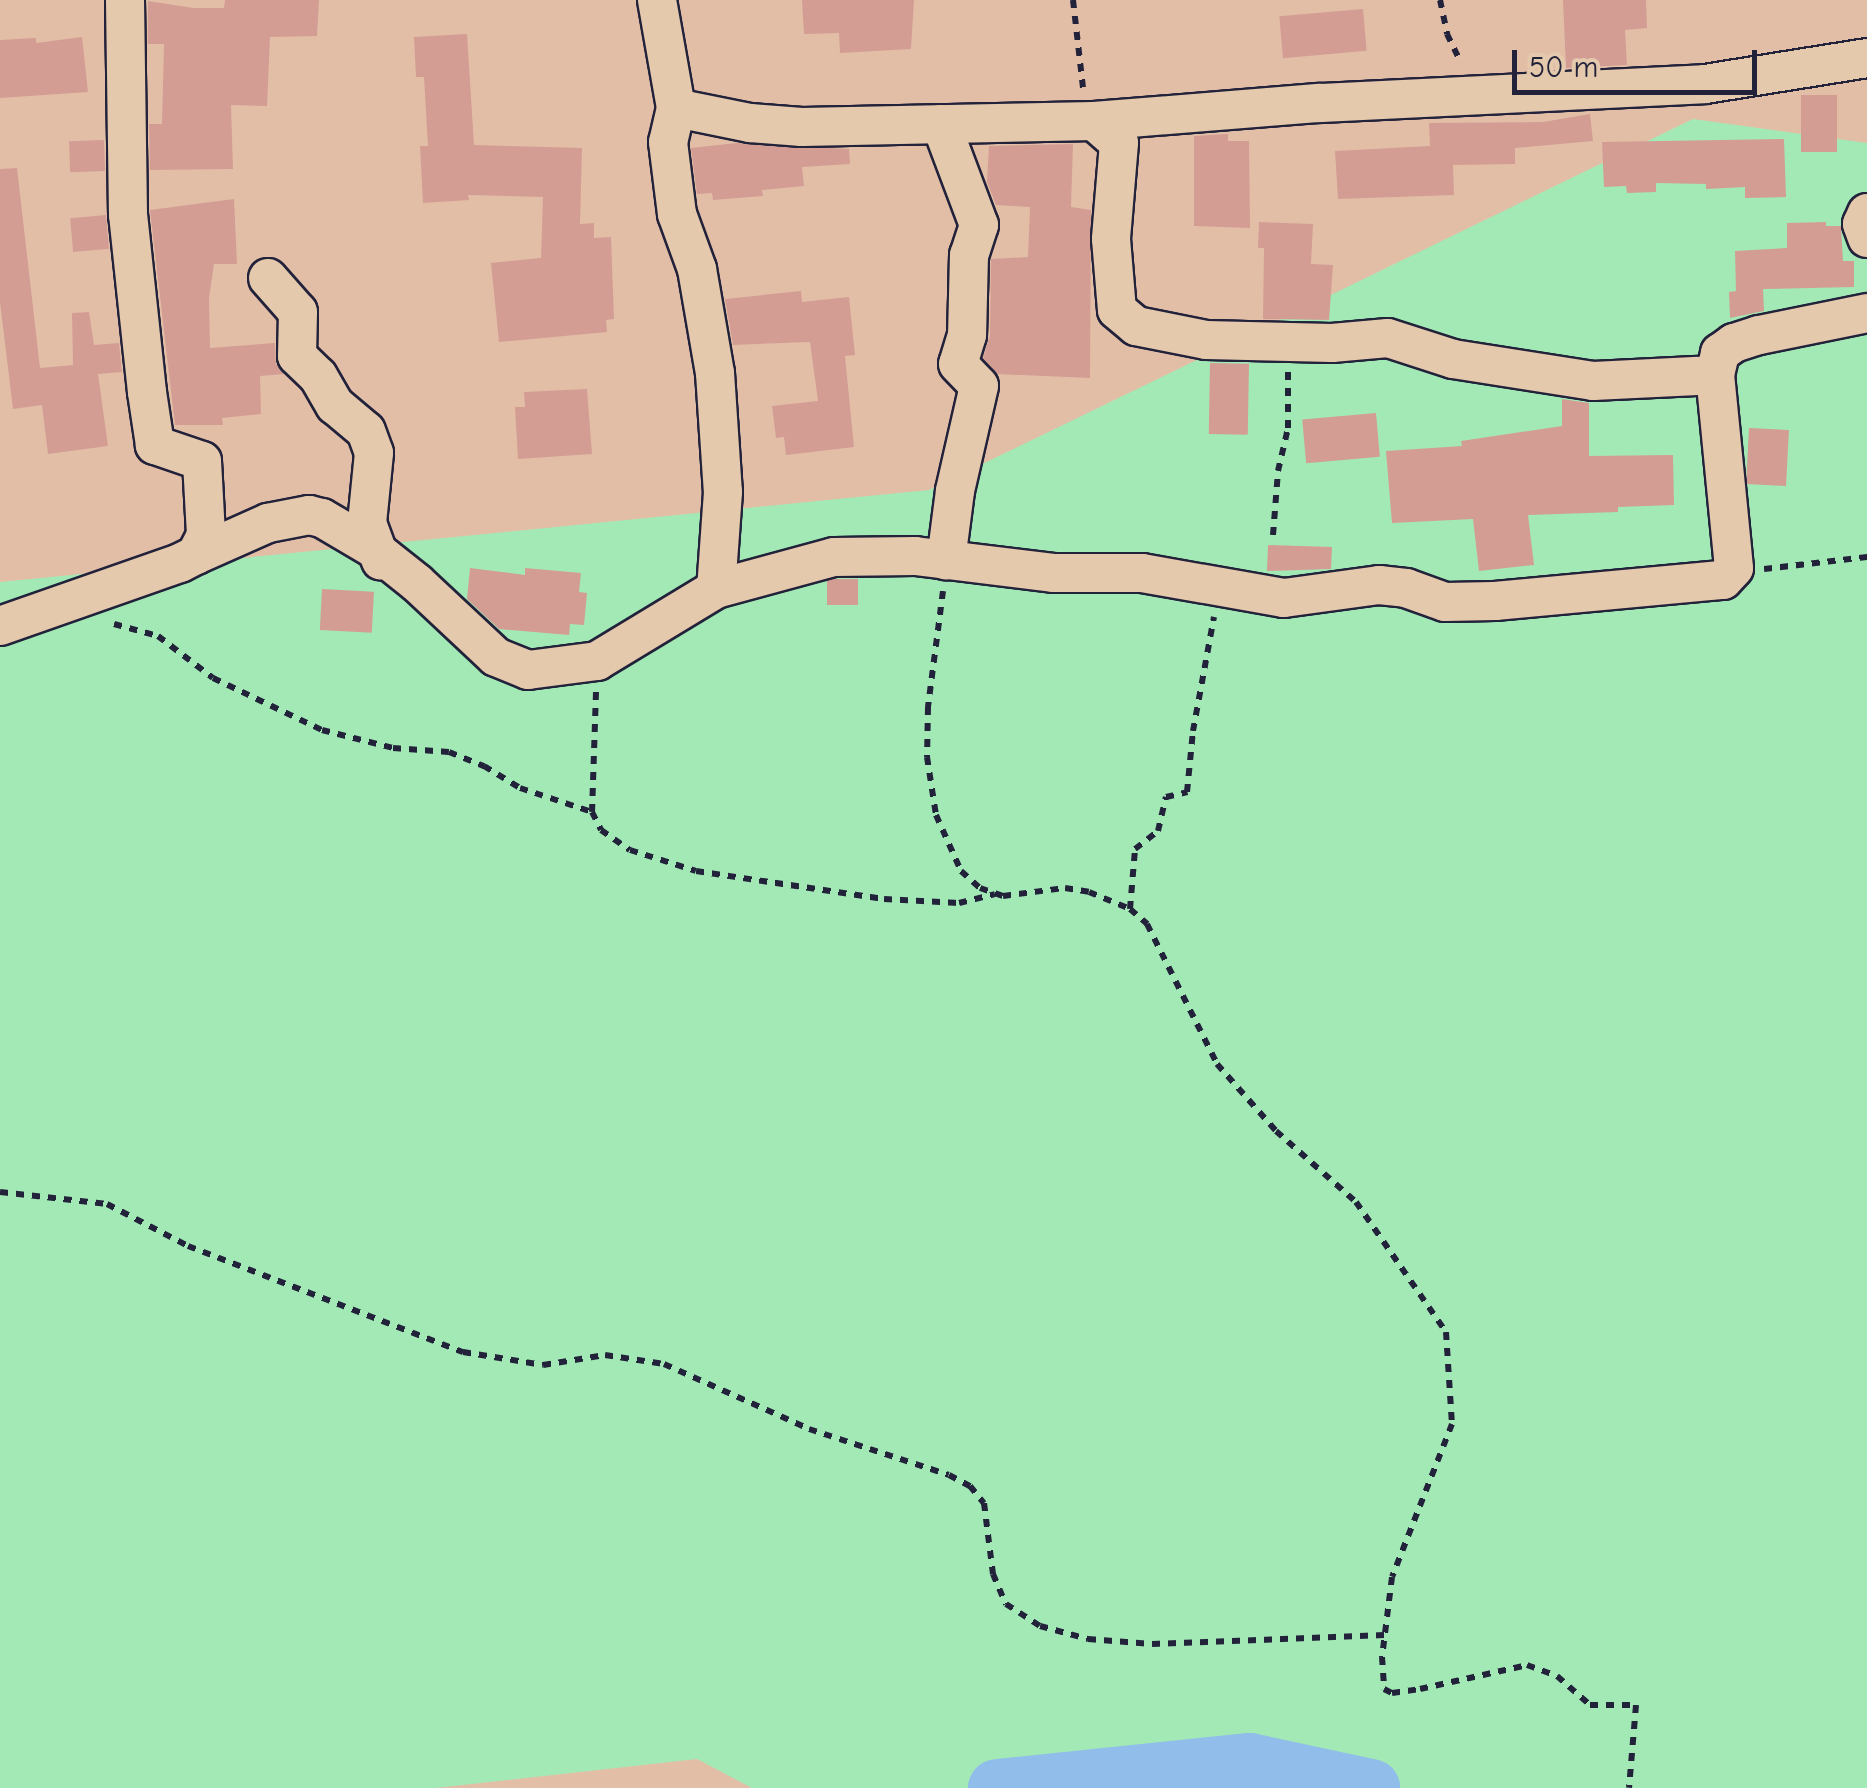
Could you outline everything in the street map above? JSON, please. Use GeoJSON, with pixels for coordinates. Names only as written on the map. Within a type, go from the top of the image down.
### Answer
{"type":"FeatureCollection","features":[{"type":"Feature","properties":{"kind":"street"},"geometry":{"type":"LineString","coordinates":[[125,0],[126,163],[136,313],[156,444],[202,461],[207,529],[196,555]]}},
{"type":"Feature","properties":{"kind":"street"},"geometry":{"type":"LineString","coordinates":[[657,0],[676,108],[668,142],[677,214],[697,269],[714,374],[722,492],[716,588]]}},
{"type":"Feature","properties":{"kind":"street"},"geometry":{"type":"LineString","coordinates":[[676,108],[750,123],[802,127],[1094,121],[1704,84],[1867,58]]}},
{"type":"Feature","properties":{"kind":"street"},"geometry":{"type":"LineString","coordinates":[[1094,121],[1119,143],[1111,239],[1117,310],[1136,326],[1206,340],[1388,338],[1453,359],[1593,381],[1715,376]]}},
{"type":"Feature","properties":{"kind":"street"},"geometry":{"type":"LineString","coordinates":[[940,124],[979,225],[969,255],[967,335],[958,364],[979,386],[954,491],[946,560]]}},
{"type":"Feature","properties":{"kind":"street"},"geometry":{"type":"LineString","coordinates":[[1867,213],[1862,224],[1867,238]]}},
{"type":"Feature","properties":{"kind":"street"},"geometry":{"type":"LineString","coordinates":[[268,278],[298,312],[298,356],[318,376],[335,405],[366,431],[374,453],[367,524],[379,553]]}},
{"type":"Feature","properties":{"kind":"street"},"geometry":{"type":"LineString","coordinates":[[0,626],[196,555],[236,534],[309,515],[322,518],[379,553],[501,660],[528,670],[598,661],[716,588],[834,557],[946,560],[1052,573],[1142,574],[1297,598],[1321,590],[1379,585],[1416,591],[1436,600],[1464,602],[1726,579],[1732,574],[1715,376],[1720,353],[1734,343],[1867,312]]}},
{"type":"Feature","properties":{"kind":"path"},"geometry":{"type":"LineString","coordinates":[[1073,0],[1082,86],[1094,121]]}},
{"type":"Feature","properties":{"kind":"path"},"geometry":{"type":"LineString","coordinates":[[1440,0],[1447,34],[1476,96]]}},
{"type":"Feature","properties":{"kind":"path"},"geometry":{"type":"LineString","coordinates":[[1274,535],[1278,472],[1288,428],[1288,342]]}},
{"type":"Feature","properties":{"kind":"path"},"geometry":{"type":"LineString","coordinates":[[1732,574],[1867,557]]}},
{"type":"Feature","properties":{"kind":"path"},"geometry":{"type":"LineString","coordinates":[[946,560],[928,707],[931,792],[944,836],[961,871],[980,888],[1014,897],[1074,888],[1130,909],[1147,924],[1217,1064],[1276,1131],[1356,1202],[1446,1332],[1452,1424],[1392,1577],[1382,1683],[1392,1693],[1522,1664],[1547,1670],[1590,1706],[1636,1705],[1630,1788]]}},
{"type":"Feature","properties":{"kind":"path"},"geometry":{"type":"LineString","coordinates":[[1130,909],[1134,849],[1158,831],[1166,797],[1188,792],[1210,628],[1224,588]]}},
{"type":"Feature","properties":{"kind":"path"},"geometry":{"type":"LineString","coordinates":[[105,590],[102,611],[106,621],[167,641],[199,670],[254,701],[349,738],[393,748],[449,752],[484,766],[520,788],[592,812]]}},
{"type":"Feature","properties":{"kind":"path"},"geometry":{"type":"LineString","coordinates":[[598,661],[592,812],[601,830],[630,850],[696,871],[925,903],[959,903],[996,894]]}},
{"type":"Feature","properties":{"kind":"path"},"geometry":{"type":"LineString","coordinates":[[0,1192],[108,1204],[188,1246],[463,1352],[543,1365],[605,1355],[664,1364],[809,1428],[948,1475],[970,1486],[984,1503],[993,1574],[1006,1604],[1030,1621],[1054,1630],[1088,1639],[1152,1644],[1385,1635]]}},
{"type":"Feature","properties":{"kind":"green space"},"geometry":{"type":"Polygon","coordinates":[[[1693,119],[1867,143],[1867,1788],[752,1788],[697,1759],[436,1788],[0,1788],[0,582],[929,490],[1693,119]]]}},
{"type":"Feature","properties":{"kind":"building"},"geometry":{"type":"Polygon","coordinates":[[[225,0],[319,0],[317,36],[270,37],[267,106],[231,105],[233,169],[150,170],[149,124],[162,124],[164,44],[148,44],[148,1],[224,8],[225,0]]]}},
{"type":"Feature","properties":{"kind":"building"},"geometry":{"type":"Polygon","coordinates":[[[802,0],[914,0],[911,49],[840,53],[839,33],[804,34],[802,0]]]}},
{"type":"Feature","properties":{"kind":"building"},"geometry":{"type":"Polygon","coordinates":[[[1563,0],[1646,0],[1647,28],[1625,30],[1627,65],[1566,68],[1563,0]]]}},
{"type":"Feature","properties":{"kind":"building"},"geometry":{"type":"Polygon","coordinates":[[[1363,9],[1367,51],[1283,58],[1279,16],[1363,9]]]}},
{"type":"Feature","properties":{"kind":"building"},"geometry":{"type":"Polygon","coordinates":[[[467,34],[474,145],[582,148],[580,224],[594,223],[594,238],[611,237],[614,319],[606,320],[607,332],[499,342],[491,263],[541,258],[543,197],[468,195],[469,200],[423,203],[420,146],[428,146],[424,77],[416,77],[414,37],[467,34]]]}},
{"type":"Feature","properties":{"kind":"building"},"geometry":{"type":"Polygon","coordinates":[[[82,37],[88,92],[0,98],[0,40],[36,38],[36,43],[82,37]]]}},
{"type":"Feature","properties":{"kind":"building"},"geometry":{"type":"Polygon","coordinates":[[[1801,95],[1837,95],[1837,152],[1801,152],[1801,95]]]}},
{"type":"Feature","properties":{"kind":"building"},"geometry":{"type":"Polygon","coordinates":[[[1590,114],[1593,141],[1515,148],[1515,164],[1453,165],[1454,195],[1338,199],[1335,151],[1430,146],[1429,123],[1543,122],[1590,114]]]}},
{"type":"Feature","properties":{"kind":"building"},"geometry":{"type":"Polygon","coordinates":[[[1228,134],[1228,141],[1249,141],[1250,228],[1194,226],[1194,136],[1228,134]]]}},
{"type":"Feature","properties":{"kind":"building"},"geometry":{"type":"Polygon","coordinates":[[[1784,139],[1786,197],[1745,198],[1745,187],[1706,189],[1706,184],[1656,183],[1656,192],[1627,193],[1626,186],[1604,187],[1602,142],[1784,139]]]}},
{"type":"Feature","properties":{"kind":"building"},"geometry":{"type":"Polygon","coordinates":[[[104,140],[105,171],[70,172],[69,141],[104,140]]]}},
{"type":"Feature","properties":{"kind":"building"},"geometry":{"type":"Polygon","coordinates":[[[737,143],[849,149],[850,164],[802,167],[804,186],[762,190],[763,196],[713,200],[712,193],[697,194],[691,148],[737,143]]]}},
{"type":"Feature","properties":{"kind":"building"},"geometry":{"type":"Polygon","coordinates":[[[1073,144],[1071,207],[1091,210],[1090,378],[997,374],[983,358],[990,336],[991,259],[1028,257],[1030,207],[996,205],[987,182],[989,146],[1073,144]]]}},
{"type":"Feature","properties":{"kind":"building"},"geometry":{"type":"Polygon","coordinates":[[[17,168],[40,368],[73,365],[72,313],[89,312],[94,345],[119,343],[122,372],[98,374],[108,446],[48,454],[42,405],[13,409],[0,302],[0,169],[17,168]]]}},
{"type":"Feature","properties":{"kind":"building"},"geometry":{"type":"Polygon","coordinates":[[[234,199],[237,264],[214,264],[209,298],[210,348],[275,343],[276,364],[284,374],[260,376],[261,414],[222,418],[223,425],[175,425],[150,210],[234,199]]]}},
{"type":"Feature","properties":{"kind":"building"},"geometry":{"type":"Polygon","coordinates":[[[106,215],[109,249],[73,252],[70,218],[106,215]]]}},
{"type":"Feature","properties":{"kind":"building"},"geometry":{"type":"Polygon","coordinates":[[[1259,222],[1313,224],[1311,264],[1333,265],[1329,320],[1263,319],[1264,248],[1258,248],[1259,222]]]}},
{"type":"Feature","properties":{"kind":"building"},"geometry":{"type":"Polygon","coordinates":[[[1826,222],[1826,226],[1841,226],[1843,261],[1854,261],[1854,287],[1763,289],[1764,311],[1730,318],[1729,292],[1736,291],[1735,251],[1787,248],[1787,223],[1826,222]]]}},
{"type":"Feature","properties":{"kind":"building"},"geometry":{"type":"Polygon","coordinates":[[[801,291],[802,302],[849,297],[855,355],[845,356],[854,447],[786,455],[784,437],[776,438],[772,406],[818,401],[810,342],[733,345],[725,299],[801,291]]]}},
{"type":"Feature","properties":{"kind":"building"},"geometry":{"type":"Polygon","coordinates":[[[1210,363],[1249,364],[1248,435],[1209,434],[1210,363]]]}},
{"type":"Feature","properties":{"kind":"building"},"geometry":{"type":"Polygon","coordinates":[[[587,389],[592,454],[518,459],[515,407],[525,407],[524,392],[587,389]]]}},
{"type":"Feature","properties":{"kind":"building"},"geometry":{"type":"Polygon","coordinates":[[[1562,399],[1589,403],[1589,456],[1673,455],[1674,505],[1618,507],[1618,512],[1528,515],[1534,565],[1479,571],[1473,519],[1392,523],[1386,451],[1462,446],[1461,441],[1562,426],[1562,399]]]}},
{"type":"Feature","properties":{"kind":"building"},"geometry":{"type":"Polygon","coordinates":[[[1376,413],[1380,457],[1306,463],[1302,419],[1376,413]]]}},
{"type":"Feature","properties":{"kind":"building"},"geometry":{"type":"Polygon","coordinates":[[[1749,428],[1789,430],[1786,486],[1746,484],[1749,428]]]}},
{"type":"Feature","properties":{"kind":"building"},"geometry":{"type":"Polygon","coordinates":[[[1268,545],[1332,547],[1331,569],[1267,571],[1268,545]]]}},
{"type":"Feature","properties":{"kind":"building"},"geometry":{"type":"Polygon","coordinates":[[[470,568],[525,575],[525,568],[581,573],[579,592],[587,593],[584,625],[570,624],[569,635],[499,629],[467,599],[470,568]]]}},
{"type":"Feature","properties":{"kind":"building"},"geometry":{"type":"Polygon","coordinates":[[[827,579],[858,579],[858,605],[827,605],[827,579]]]}},
{"type":"Feature","properties":{"kind":"building"},"geometry":{"type":"Polygon","coordinates":[[[322,589],[374,592],[372,633],[320,630],[322,589]]]}},
{"type":"Feature","properties":{"kind":"waterway"},"geometry":{"type":"LineString","coordinates":[[997,1788],[1250,1762],[1371,1788]]}}]}
